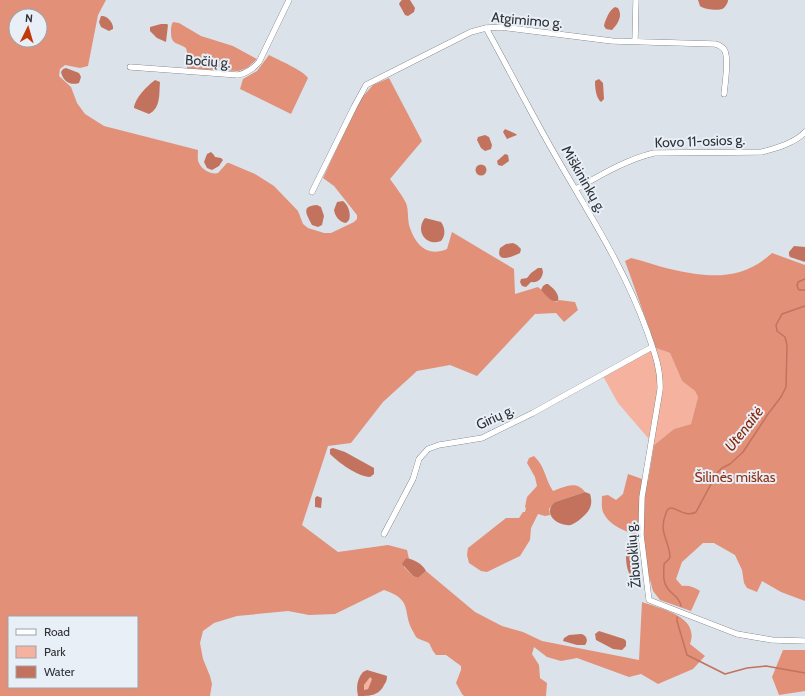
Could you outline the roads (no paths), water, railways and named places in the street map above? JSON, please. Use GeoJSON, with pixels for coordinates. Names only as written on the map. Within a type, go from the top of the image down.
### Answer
{"type":"FeatureCollection","features":[{"type":"Feature","properties":{"kind":"street","name":"Bočių g."},"geometry":{"type":"LineString","coordinates":[[130,67],[238,75],[243,74],[249,71],[258,62],[289,0]]}},
{"type":"Feature","properties":{"kind":"street"},"geometry":{"type":"LineString","coordinates":[[635,41],[636,0]]}},
{"type":"Feature","properties":{"kind":"street","name":"Atgimimo g."},"geometry":{"type":"LineString","coordinates":[[312,192],[366,85],[471,32],[486,28],[501,27],[612,42],[635,41],[715,44],[724,50],[726,56],[724,94]]}},
{"type":"Feature","properties":{"kind":"street","name":"Miškininkų g."},"geometry":{"type":"LineString","coordinates":[[486,28],[545,137],[576,189],[629,286],[652,347]]}},
{"type":"Feature","properties":{"kind":"street","name":"Kovo 11-osios g."},"geometry":{"type":"LineString","coordinates":[[576,189],[606,172],[640,156],[654,153],[762,152],[774,149],[805,132]]}},
{"type":"Feature","properties":{"kind":"street","name":"Girių g."},"geometry":{"type":"LineString","coordinates":[[384,534],[413,479],[419,459],[428,449],[439,445],[482,438],[533,413],[652,347]]}},
{"type":"Feature","properties":{"kind":"street","name":"Žibuoklių g."},"geometry":{"type":"LineString","coordinates":[[652,347],[661,377],[650,457],[642,497],[641,535],[649,600],[737,634],[772,640],[805,641]]}},
{"type":"Feature","properties":{"kind":"water"},"geometry":{"type":"Polygon","coordinates":[[[402,0],[410,0],[415,8],[414,12],[408,16],[405,15],[399,4],[402,0]]]}},
{"type":"Feature","properties":{"kind":"water"},"geometry":{"type":"Polygon","coordinates":[[[698,0],[728,1],[726,6],[720,10],[714,10],[700,6],[698,0]]]}},
{"type":"Feature","properties":{"kind":"water"},"geometry":{"type":"Polygon","coordinates":[[[615,7],[618,8],[620,14],[619,20],[612,30],[606,29],[604,26],[607,18],[611,10],[615,7]]]}},
{"type":"Feature","properties":{"kind":"water"},"geometry":{"type":"Polygon","coordinates":[[[101,16],[110,20],[113,29],[109,31],[101,27],[99,22],[101,16]]]}},
{"type":"Feature","properties":{"kind":"water"},"geometry":{"type":"Polygon","coordinates":[[[161,24],[168,25],[166,42],[157,38],[150,31],[150,27],[161,24]]]}},
{"type":"Feature","properties":{"kind":"water"},"geometry":{"type":"Polygon","coordinates":[[[66,68],[79,73],[81,77],[79,83],[73,84],[65,80],[61,72],[66,68]]]}},
{"type":"Feature","properties":{"kind":"water"},"geometry":{"type":"Polygon","coordinates":[[[599,79],[603,83],[604,99],[601,102],[595,87],[595,81],[599,79]]]}},
{"type":"Feature","properties":{"kind":"water"},"geometry":{"type":"Polygon","coordinates":[[[155,80],[160,82],[159,100],[156,108],[149,114],[134,108],[139,96],[155,80]]]}},
{"type":"Feature","properties":{"kind":"water"},"geometry":{"type":"Polygon","coordinates":[[[505,129],[517,135],[507,139],[503,132],[505,129]]]}},
{"type":"Feature","properties":{"kind":"water"},"geometry":{"type":"Polygon","coordinates":[[[485,135],[489,137],[492,145],[491,149],[485,151],[481,148],[477,140],[478,137],[485,135]]]}},
{"type":"Feature","properties":{"kind":"water"},"geometry":{"type":"Polygon","coordinates":[[[211,152],[215,157],[223,160],[219,166],[212,170],[207,168],[204,162],[207,154],[211,152]]]}},
{"type":"Feature","properties":{"kind":"water"},"geometry":{"type":"Polygon","coordinates":[[[505,154],[508,155],[509,161],[502,166],[498,165],[497,161],[505,154]]]}},
{"type":"Feature","properties":{"kind":"water"},"geometry":{"type":"Polygon","coordinates":[[[479,165],[483,165],[485,166],[485,174],[479,175],[476,172],[476,168],[479,165]]]}},
{"type":"Feature","properties":{"kind":"water"},"geometry":{"type":"Polygon","coordinates":[[[343,201],[347,205],[350,213],[350,218],[346,223],[338,218],[334,210],[337,202],[343,201]]]}},
{"type":"Feature","properties":{"kind":"water"},"geometry":{"type":"Polygon","coordinates":[[[317,205],[321,207],[324,216],[322,225],[318,227],[312,225],[306,212],[308,207],[317,205]]]}},
{"type":"Feature","properties":{"kind":"water"},"geometry":{"type":"Polygon","coordinates":[[[425,218],[441,222],[444,237],[441,241],[430,242],[423,236],[421,228],[425,218]]]}},
{"type":"Feature","properties":{"kind":"water"},"geometry":{"type":"Polygon","coordinates":[[[513,243],[521,249],[520,253],[502,258],[499,253],[500,248],[506,244],[513,243]]]}},
{"type":"Feature","properties":{"kind":"water"},"geometry":{"type":"Polygon","coordinates":[[[794,246],[805,247],[805,262],[790,257],[789,252],[794,246]]]}},
{"type":"Feature","properties":{"kind":"water"},"geometry":{"type":"Polygon","coordinates":[[[538,268],[542,268],[543,272],[541,279],[536,282],[531,282],[526,287],[522,286],[520,282],[521,279],[527,278],[538,268]]]}},
{"type":"Feature","properties":{"kind":"water"},"geometry":{"type":"Polygon","coordinates":[[[546,284],[556,291],[558,301],[551,300],[541,290],[546,284]]]}},
{"type":"Feature","properties":{"kind":"water"},"geometry":{"type":"Polygon","coordinates":[[[333,448],[345,452],[374,468],[374,474],[370,477],[360,475],[348,468],[330,454],[330,449],[333,448]]]}},
{"type":"Feature","properties":{"kind":"water"},"geometry":{"type":"Polygon","coordinates":[[[585,492],[590,494],[591,506],[585,515],[572,525],[562,524],[554,520],[550,510],[555,502],[585,492]]]}},
{"type":"Feature","properties":{"kind":"water"},"geometry":{"type":"Polygon","coordinates":[[[317,496],[322,498],[321,508],[315,507],[315,498],[317,496]]]}},
{"type":"Feature","properties":{"kind":"water"},"geometry":{"type":"Polygon","coordinates":[[[628,547],[631,548],[633,554],[633,574],[631,576],[629,574],[626,562],[626,551],[628,547]]]}},
{"type":"Feature","properties":{"kind":"water"},"geometry":{"type":"Polygon","coordinates":[[[406,558],[418,562],[426,571],[418,578],[413,576],[402,564],[406,558]]]}},
{"type":"Feature","properties":{"kind":"water"},"geometry":{"type":"Polygon","coordinates":[[[599,631],[624,639],[626,641],[626,646],[622,650],[613,649],[596,640],[595,634],[599,631]]]}},
{"type":"Feature","properties":{"kind":"water"},"geometry":{"type":"Polygon","coordinates":[[[581,634],[586,638],[587,641],[585,645],[577,645],[563,641],[564,638],[569,635],[581,634]]]}},
{"type":"Feature","properties":{"kind":"water"},"geometry":{"type":"Polygon","coordinates":[[[367,670],[387,676],[386,682],[382,689],[370,695],[358,696],[357,689],[359,677],[367,670]],[[370,677],[364,685],[364,690],[368,689],[372,679],[370,677]]]}},
{"type":"Feature","properties":{"kind":"waterway","name":"Utenaitė"},"geometry":{"type":"LineString","coordinates":[[805,279],[798,282],[797,286],[799,290],[805,290]]}},
{"type":"Feature","properties":{"kind":"waterway","name":"Utenaitė"},"geometry":{"type":"LineString","coordinates":[[681,606],[678,599],[666,586],[664,580],[664,564],[670,557],[663,531],[666,513],[668,509],[671,508],[686,514],[696,512],[717,473],[743,452],[781,397],[786,387],[787,345],[785,337],[777,331],[776,325],[782,314],[805,306]]}},
{"type":"Feature","properties":{"kind":"waterway","name":"Utenaitė"},"geometry":{"type":"LineString","coordinates":[[677,617],[687,655],[725,674],[747,668],[766,666],[805,673]]}},
{"type":"Feature","properties":{"kind":"park label","name":"Šilinės miškas"},"geometry":{"type":"Point","coordinates":[735,477]}}]}
